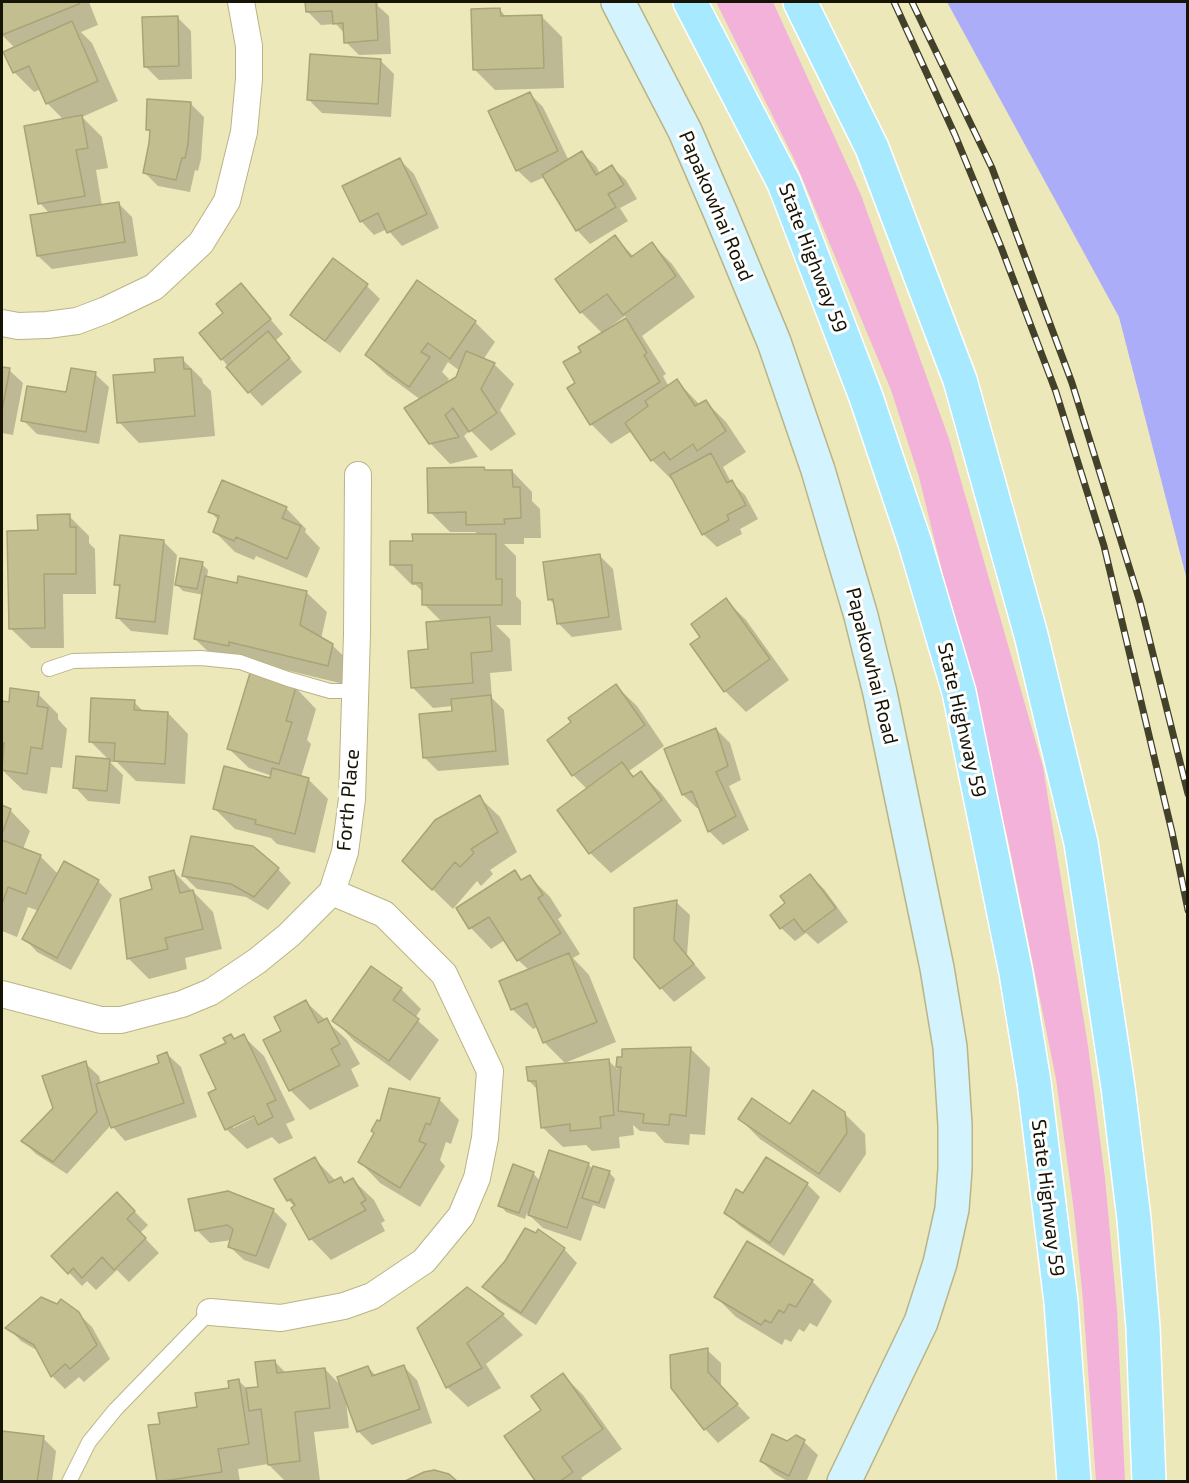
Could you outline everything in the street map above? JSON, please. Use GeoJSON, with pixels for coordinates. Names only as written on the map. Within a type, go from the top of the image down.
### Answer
{"type":"FeatureCollection","features":[{"type":"Feature","properties":{"kind":"main road","name":"State Highway 59"},"geometry":{"type":"LineString","coordinates":[[690,2],[784,183],[866,397],[915,543],[959,692],[1016,973],[1034,1083],[1061,1302],[1074,1482]]}},
{"type":"Feature","properties":{"kind":"main road"},"geometry":{"type":"LineString","coordinates":[[800,2],[872,148],[960,380],[1031,635],[1081,843],[1117,1076],[1134,1219],[1143,1328],[1149,1482]]}},
{"type":"Feature","properties":{"kind":"street"},"geometry":{"type":"LineString","coordinates":[[2,323],[18,327],[77,321],[128,301],[154,287],[206,236],[227,201],[244,132],[249,80],[249,46],[241,2]]}},
{"type":"Feature","properties":{"kind":"street","name":"Papakowhai Road"},"geometry":{"type":"LineString","coordinates":[[618,2],[685,131],[774,342],[818,470],[861,616],[893,751],[937,968],[950,1047],[955,1125],[955,1169],[952,1209],[946,1238],[929,1299],[903,1362],[844,1482]]}},
{"type":"Feature","properties":{"kind":"street","name":"Forth Place"},"geometry":{"type":"LineString","coordinates":[[2,994],[100,1020],[121,1020],[182,1004],[211,992],[257,961],[289,935],[332,892],[345,852],[352,799],[358,475]]}},
{"type":"Feature","properties":{"kind":"street"},"geometry":{"type":"LineString","coordinates":[[210,1312],[281,1318],[344,1306],[372,1296],[424,1262],[461,1216],[477,1178],[485,1138],[490,1071],[444,974],[384,914],[332,892]]}},
{"type":"Feature","properties":{"kind":"lane"},"geometry":{"type":"LineString","coordinates":[[49,669],[73,661],[201,658],[240,662],[288,680],[330,690],[355,691]]}},
{"type":"Feature","properties":{"kind":"lane"},"geometry":{"type":"LineString","coordinates":[[69,1482],[89,1442],[115,1410],[210,1312]]}},
{"type":"Feature","properties":{"kind":"shaded area"},"geometry":{"type":"Polygon","coordinates":[[[716,2],[773,2],[861,195],[949,439],[1043,767],[1088,1046],[1105,1178],[1117,1310],[1125,1481],[1096,1481],[1083,1300],[1074,1211],[1056,1079],[1008,840],[919,477],[891,390],[795,161],[716,2]]]}},
{"type":"Feature","properties":{"kind":"water"},"geometry":{"type":"Polygon","coordinates":[[[947,2],[1187,2],[1187,580],[1119,317],[947,2]]]}},
{"type":"Feature","properties":{"kind":"building"},"geometry":{"type":"Polygon","coordinates":[[[2,2],[78,2],[79,4],[2,35],[2,2]]]}},
{"type":"Feature","properties":{"kind":"building"},"geometry":{"type":"Polygon","coordinates":[[[305,2],[376,2],[378,40],[344,43],[343,23],[333,24],[332,11],[306,12],[305,2]]]}},
{"type":"Feature","properties":{"kind":"building"},"geometry":{"type":"Polygon","coordinates":[[[500,8],[501,16],[542,15],[544,68],[473,70],[471,9],[500,8]]]}},
{"type":"Feature","properties":{"kind":"building"},"geometry":{"type":"Polygon","coordinates":[[[178,16],[179,66],[144,67],[142,17],[178,16]]]}},
{"type":"Feature","properties":{"kind":"building"},"geometry":{"type":"Polygon","coordinates":[[[72,21],[98,81],[46,104],[29,66],[13,73],[3,52],[72,21]]]}},
{"type":"Feature","properties":{"kind":"building"},"geometry":{"type":"Polygon","coordinates":[[[310,54],[381,59],[378,104],[307,100],[310,54]]]}},
{"type":"Feature","properties":{"kind":"building"},"geometry":{"type":"Polygon","coordinates":[[[530,92],[558,151],[516,171],[488,111],[530,92]]]}},
{"type":"Feature","properties":{"kind":"building"},"geometry":{"type":"Polygon","coordinates":[[[147,99],[191,102],[188,144],[176,180],[143,173],[150,130],[146,130],[147,99]]]}},
{"type":"Feature","properties":{"kind":"building"},"geometry":{"type":"Polygon","coordinates":[[[82,115],[88,148],[76,150],[85,196],[38,204],[24,126],[82,115]]]}},
{"type":"Feature","properties":{"kind":"building"},"geometry":{"type":"Polygon","coordinates":[[[582,151],[596,175],[612,165],[624,185],[608,194],[616,207],[576,231],[542,175],[582,151]]]}},
{"type":"Feature","properties":{"kind":"building"},"geometry":{"type":"Polygon","coordinates":[[[400,158],[427,214],[387,233],[378,213],[360,222],[342,186],[400,158]]]}},
{"type":"Feature","properties":{"kind":"building"},"geometry":{"type":"Polygon","coordinates":[[[119,202],[125,242],[37,256],[30,215],[119,202]]]}},
{"type":"Feature","properties":{"kind":"building"},"geometry":{"type":"Polygon","coordinates":[[[615,235],[631,257],[652,242],[676,276],[623,315],[607,294],[580,313],[555,279],[615,235]]]}},
{"type":"Feature","properties":{"kind":"building"},"geometry":{"type":"Polygon","coordinates":[[[333,258],[368,284],[325,341],[290,315],[333,258]]]}},
{"type":"Feature","properties":{"kind":"building"},"geometry":{"type":"Polygon","coordinates":[[[417,280],[476,321],[450,359],[428,343],[421,352],[430,357],[409,387],[365,355],[417,280]]]}},
{"type":"Feature","properties":{"kind":"building"},"geometry":{"type":"Polygon","coordinates":[[[241,283],[271,319],[221,360],[199,333],[223,313],[216,304],[241,283]]]}},
{"type":"Feature","properties":{"kind":"building"},"geometry":{"type":"Polygon","coordinates":[[[626,318],[647,353],[644,355],[660,382],[590,425],[567,388],[575,383],[563,362],[581,352],[578,347],[626,318]]]}},
{"type":"Feature","properties":{"kind":"building"},"geometry":{"type":"Polygon","coordinates":[[[268,331],[290,358],[248,393],[226,367],[268,331]]]}},
{"type":"Feature","properties":{"kind":"building"},"geometry":{"type":"Polygon","coordinates":[[[466,351],[495,363],[481,389],[497,413],[469,432],[453,408],[445,415],[459,437],[429,444],[404,408],[456,377],[466,351]]]}},
{"type":"Feature","properties":{"kind":"building"},"geometry":{"type":"Polygon","coordinates":[[[183,357],[184,369],[191,369],[195,416],[117,423],[113,375],[155,372],[154,359],[183,357]]]}},
{"type":"Feature","properties":{"kind":"building"},"geometry":{"type":"Polygon","coordinates":[[[2,367],[10,368],[2,411],[2,367]]]}},
{"type":"Feature","properties":{"kind":"building"},"geometry":{"type":"Polygon","coordinates":[[[71,368],[96,372],[86,432],[21,421],[27,386],[66,392],[71,368]]]}},
{"type":"Feature","properties":{"kind":"building"},"geometry":{"type":"Polygon","coordinates":[[[677,379],[695,406],[706,400],[726,431],[697,451],[693,444],[670,460],[664,452],[651,461],[625,423],[648,406],[645,401],[677,379]]]}},
{"type":"Feature","properties":{"kind":"building"},"geometry":{"type":"Polygon","coordinates":[[[711,453],[727,483],[732,480],[746,505],[727,515],[729,520],[702,535],[670,475],[711,453]]]}},
{"type":"Feature","properties":{"kind":"building"},"geometry":{"type":"Polygon","coordinates":[[[484,467],[485,470],[512,470],[513,487],[520,487],[521,518],[504,519],[505,524],[466,525],[466,512],[428,513],[427,468],[484,467]]]}},
{"type":"Feature","properties":{"kind":"building"},"geometry":{"type":"Polygon","coordinates":[[[222,480],[287,507],[282,518],[301,526],[287,559],[236,537],[234,541],[213,532],[219,516],[208,512],[222,480]]]}},
{"type":"Feature","properties":{"kind":"building"},"geometry":{"type":"Polygon","coordinates":[[[70,514],[70,527],[76,527],[76,574],[44,574],[45,628],[9,629],[7,531],[38,530],[37,515],[70,514]]]}},
{"type":"Feature","properties":{"kind":"building"},"geometry":{"type":"Polygon","coordinates":[[[412,534],[496,534],[496,579],[502,579],[502,605],[422,605],[422,583],[412,583],[412,565],[390,565],[390,541],[413,541],[412,534]]]}},
{"type":"Feature","properties":{"kind":"building"},"geometry":{"type":"Polygon","coordinates":[[[120,535],[164,540],[155,622],[116,618],[120,585],[114,585],[120,535]]]}},
{"type":"Feature","properties":{"kind":"building"},"geometry":{"type":"Polygon","coordinates":[[[600,554],[609,617],[557,624],[553,599],[548,600],[543,562],[600,554]]]}},
{"type":"Feature","properties":{"kind":"building"},"geometry":{"type":"Polygon","coordinates":[[[180,558],[203,562],[197,589],[175,585],[180,558]]]}},
{"type":"Feature","properties":{"kind":"building"},"geometry":{"type":"Polygon","coordinates":[[[205,576],[237,583],[238,576],[307,591],[300,625],[333,644],[328,666],[229,642],[229,646],[194,639],[205,576]]]}},
{"type":"Feature","properties":{"kind":"building"},"geometry":{"type":"Polygon","coordinates":[[[726,598],[770,659],[724,692],[690,644],[700,637],[691,624],[726,598]]]}},
{"type":"Feature","properties":{"kind":"building"},"geometry":{"type":"Polygon","coordinates":[[[490,617],[492,651],[471,653],[473,683],[411,688],[408,651],[428,649],[426,622],[490,617]]]}},
{"type":"Feature","properties":{"kind":"building"},"geometry":{"type":"Polygon","coordinates":[[[250,673],[296,687],[286,721],[292,722],[279,764],[227,749],[250,673]]]}},
{"type":"Feature","properties":{"kind":"building"},"geometry":{"type":"Polygon","coordinates":[[[616,684],[645,725],[572,776],[547,740],[571,722],[568,718],[616,684]]]}},
{"type":"Feature","properties":{"kind":"building"},"geometry":{"type":"Polygon","coordinates":[[[10,688],[39,692],[37,706],[48,708],[42,749],[31,747],[27,774],[2,770],[4,743],[2,743],[2,701],[9,702],[10,688]]]}},
{"type":"Feature","properties":{"kind":"building"},"geometry":{"type":"Polygon","coordinates":[[[491,695],[496,751],[423,758],[419,714],[452,711],[451,699],[491,695]]]}},
{"type":"Feature","properties":{"kind":"building"},"geometry":{"type":"Polygon","coordinates":[[[91,698],[135,700],[134,710],[168,712],[165,764],[114,761],[115,743],[89,742],[91,698]]]}},
{"type":"Feature","properties":{"kind":"building"},"geometry":{"type":"Polygon","coordinates":[[[716,728],[728,766],[716,772],[736,816],[708,832],[692,791],[682,795],[664,749],[716,728]]]}},
{"type":"Feature","properties":{"kind":"building"},"geometry":{"type":"Polygon","coordinates":[[[76,756],[110,759],[107,791],[73,788],[76,756]]]}},
{"type":"Feature","properties":{"kind":"building"},"geometry":{"type":"Polygon","coordinates":[[[622,762],[633,777],[641,771],[662,800],[589,854],[557,810],[622,762]]]}},
{"type":"Feature","properties":{"kind":"building"},"geometry":{"type":"Polygon","coordinates":[[[224,766],[270,778],[272,768],[309,778],[295,834],[255,824],[256,820],[213,809],[224,766]]]}},
{"type":"Feature","properties":{"kind":"building"},"geometry":{"type":"Polygon","coordinates":[[[480,795],[498,832],[471,849],[474,853],[460,867],[455,862],[432,890],[402,861],[435,820],[480,795]]]}},
{"type":"Feature","properties":{"kind":"building"},"geometry":{"type":"Polygon","coordinates":[[[2,805],[11,809],[2,834],[2,805]]]}},
{"type":"Feature","properties":{"kind":"building"},"geometry":{"type":"Polygon","coordinates":[[[191,836],[253,846],[279,868],[254,897],[231,884],[182,876],[191,836]]]}},
{"type":"Feature","properties":{"kind":"building"},"geometry":{"type":"Polygon","coordinates":[[[2,840],[41,855],[26,894],[8,887],[2,904],[2,840]]]}},
{"type":"Feature","properties":{"kind":"building"},"geometry":{"type":"Polygon","coordinates":[[[64,861],[99,880],[57,958],[22,939],[64,861]]]}},
{"type":"Feature","properties":{"kind":"building"},"geometry":{"type":"Polygon","coordinates":[[[174,870],[180,893],[193,890],[203,929],[165,938],[168,949],[127,959],[120,899],[152,889],[149,877],[174,870]]]}},
{"type":"Feature","properties":{"kind":"building"},"geometry":{"type":"Polygon","coordinates":[[[515,870],[521,880],[530,875],[543,895],[538,898],[561,933],[517,961],[489,917],[469,929],[456,908],[515,870]]]}},
{"type":"Feature","properties":{"kind":"building"},"geometry":{"type":"Polygon","coordinates":[[[810,874],[836,908],[804,932],[794,919],[780,929],[770,915],[785,903],[780,896],[810,874]]]}},
{"type":"Feature","properties":{"kind":"building"},"geometry":{"type":"Polygon","coordinates":[[[677,900],[674,940],[694,964],[660,989],[634,958],[634,908],[677,900]]]}},
{"type":"Feature","properties":{"kind":"building"},"geometry":{"type":"Polygon","coordinates":[[[569,953],[597,1022],[543,1043],[527,1003],[511,1010],[499,981],[569,953]]]}},
{"type":"Feature","properties":{"kind":"building"},"geometry":{"type":"Polygon","coordinates":[[[371,966],[402,988],[393,1000],[419,1019],[389,1061],[332,1021],[371,966]]]}},
{"type":"Feature","properties":{"kind":"building"},"geometry":{"type":"Polygon","coordinates":[[[306,1000],[318,1023],[327,1018],[340,1044],[331,1049],[340,1065],[289,1091],[263,1040],[281,1031],[274,1017],[306,1000]]]}},
{"type":"Feature","properties":{"kind":"building"},"geometry":{"type":"Polygon","coordinates":[[[231,1034],[234,1039],[244,1034],[276,1100],[267,1104],[273,1117],[258,1125],[254,1116],[225,1130],[208,1093],[216,1089],[200,1055],[226,1043],[223,1038],[231,1034]]]}},
{"type":"Feature","properties":{"kind":"building"},"geometry":{"type":"Polygon","coordinates":[[[691,1047],[686,1116],[670,1114],[669,1125],[643,1123],[644,1114],[618,1111],[621,1067],[616,1067],[617,1057],[622,1057],[622,1049],[691,1047]]]}},
{"type":"Feature","properties":{"kind":"building"},"geometry":{"type":"Polygon","coordinates":[[[167,1052],[184,1103],[111,1128],[96,1084],[159,1063],[157,1056],[167,1052]]]}},
{"type":"Feature","properties":{"kind":"building"},"geometry":{"type":"Polygon","coordinates":[[[609,1059],[614,1115],[600,1117],[601,1128],[570,1131],[570,1124],[541,1128],[536,1081],[528,1081],[526,1067],[609,1059]]]}},
{"type":"Feature","properties":{"kind":"building"},"geometry":{"type":"Polygon","coordinates":[[[86,1061],[97,1112],[53,1162],[21,1141],[53,1108],[42,1076],[86,1061]]]}},
{"type":"Feature","properties":{"kind":"building"},"geometry":{"type":"Polygon","coordinates":[[[389,1088],[440,1098],[430,1125],[426,1123],[419,1141],[426,1144],[400,1188],[358,1162],[374,1133],[371,1131],[377,1120],[380,1121],[389,1088]]]}},
{"type":"Feature","properties":{"kind":"building"},"geometry":{"type":"Polygon","coordinates":[[[813,1090],[845,1112],[847,1133],[819,1174],[738,1119],[752,1098],[790,1124],[813,1090]]]}},
{"type":"Feature","properties":{"kind":"building"},"geometry":{"type":"Polygon","coordinates":[[[549,1150],[589,1163],[567,1228],[528,1215],[549,1150]]]}},
{"type":"Feature","properties":{"kind":"building"},"geometry":{"type":"Polygon","coordinates":[[[315,1157],[329,1183],[341,1177],[344,1183],[353,1178],[366,1200],[361,1203],[366,1210],[309,1240],[291,1208],[295,1205],[291,1199],[287,1201],[274,1179],[315,1157]]]}},
{"type":"Feature","properties":{"kind":"building"},"geometry":{"type":"Polygon","coordinates":[[[766,1157],[808,1183],[770,1243],[724,1213],[736,1189],[743,1193],[766,1157]]]}},
{"type":"Feature","properties":{"kind":"building"},"geometry":{"type":"Polygon","coordinates":[[[513,1164],[534,1172],[519,1213],[498,1206],[513,1164]]]}},
{"type":"Feature","properties":{"kind":"building"},"geometry":{"type":"Polygon","coordinates":[[[593,1166],[610,1171],[599,1203],[582,1198],[593,1166]]]}},
{"type":"Feature","properties":{"kind":"building"},"geometry":{"type":"Polygon","coordinates":[[[228,1191],[274,1209],[256,1256],[228,1247],[233,1229],[227,1225],[195,1231],[188,1199],[228,1191]]]}},
{"type":"Feature","properties":{"kind":"building"},"geometry":{"type":"Polygon","coordinates":[[[117,1192],[135,1211],[127,1219],[146,1238],[114,1270],[102,1257],[82,1278],[73,1268],[68,1274],[51,1256],[117,1192]]]}},
{"type":"Feature","properties":{"kind":"building"},"geometry":{"type":"Polygon","coordinates":[[[525,1228],[536,1233],[538,1229],[565,1248],[521,1313],[482,1287],[505,1261],[525,1228]]]}},
{"type":"Feature","properties":{"kind":"building"},"geometry":{"type":"Polygon","coordinates":[[[747,1241],[813,1280],[796,1307],[789,1304],[784,1313],[779,1310],[771,1323],[765,1320],[761,1325],[714,1297],[747,1241]]]}},
{"type":"Feature","properties":{"kind":"building"},"geometry":{"type":"Polygon","coordinates":[[[467,1287],[504,1314],[467,1343],[482,1368],[446,1388],[417,1328],[467,1287]]]}},
{"type":"Feature","properties":{"kind":"building"},"geometry":{"type":"Polygon","coordinates":[[[41,1297],[57,1304],[61,1299],[79,1312],[97,1345],[70,1369],[65,1364],[51,1377],[34,1345],[5,1328],[41,1297]]]}},
{"type":"Feature","properties":{"kind":"building"},"geometry":{"type":"Polygon","coordinates":[[[708,1348],[708,1372],[738,1404],[704,1430],[671,1388],[670,1355],[708,1348]]]}},
{"type":"Feature","properties":{"kind":"building"},"geometry":{"type":"Polygon","coordinates":[[[275,1360],[277,1373],[325,1368],[330,1408],[295,1412],[300,1461],[268,1465],[261,1409],[249,1411],[246,1388],[258,1387],[255,1362],[275,1360]]]}},
{"type":"Feature","properties":{"kind":"building"},"geometry":{"type":"Polygon","coordinates":[[[404,1365],[420,1409],[357,1432],[337,1377],[368,1366],[372,1376],[404,1365]]]}},
{"type":"Feature","properties":{"kind":"building"},"geometry":{"type":"Polygon","coordinates":[[[563,1373],[603,1429],[562,1457],[573,1472],[559,1482],[536,1482],[504,1436],[541,1410],[531,1396],[563,1373]]]}},
{"type":"Feature","properties":{"kind":"building"},"geometry":{"type":"Polygon","coordinates":[[[239,1379],[249,1444],[218,1449],[222,1472],[157,1482],[148,1425],[160,1424],[158,1413],[197,1407],[195,1393],[229,1388],[228,1381],[239,1379]]]}},
{"type":"Feature","properties":{"kind":"building"},"geometry":{"type":"Polygon","coordinates":[[[2,1431],[44,1436],[37,1482],[2,1482],[2,1431]]]}},
{"type":"Feature","properties":{"kind":"building"},"geometry":{"type":"Polygon","coordinates":[[[772,1434],[787,1441],[796,1435],[805,1440],[789,1476],[760,1461],[772,1434]]]}},
{"type":"Feature","properties":{"kind":"building"},"geometry":{"type":"Polygon","coordinates":[[[434,1470],[449,1474],[458,1482],[403,1482],[424,1472],[434,1470]]]}},
{"type":"Feature","properties":{"kind":"railway"},"geometry":{"type":"LineString","coordinates":[[894,2],[955,135],[1001,247],[1056,392],[1104,546],[1172,832],[1188,910]]}},
{"type":"Feature","properties":{"kind":"railway"},"geometry":{"type":"LineString","coordinates":[[912,2],[992,168],[1072,383],[1140,602],[1188,794]]}}]}
